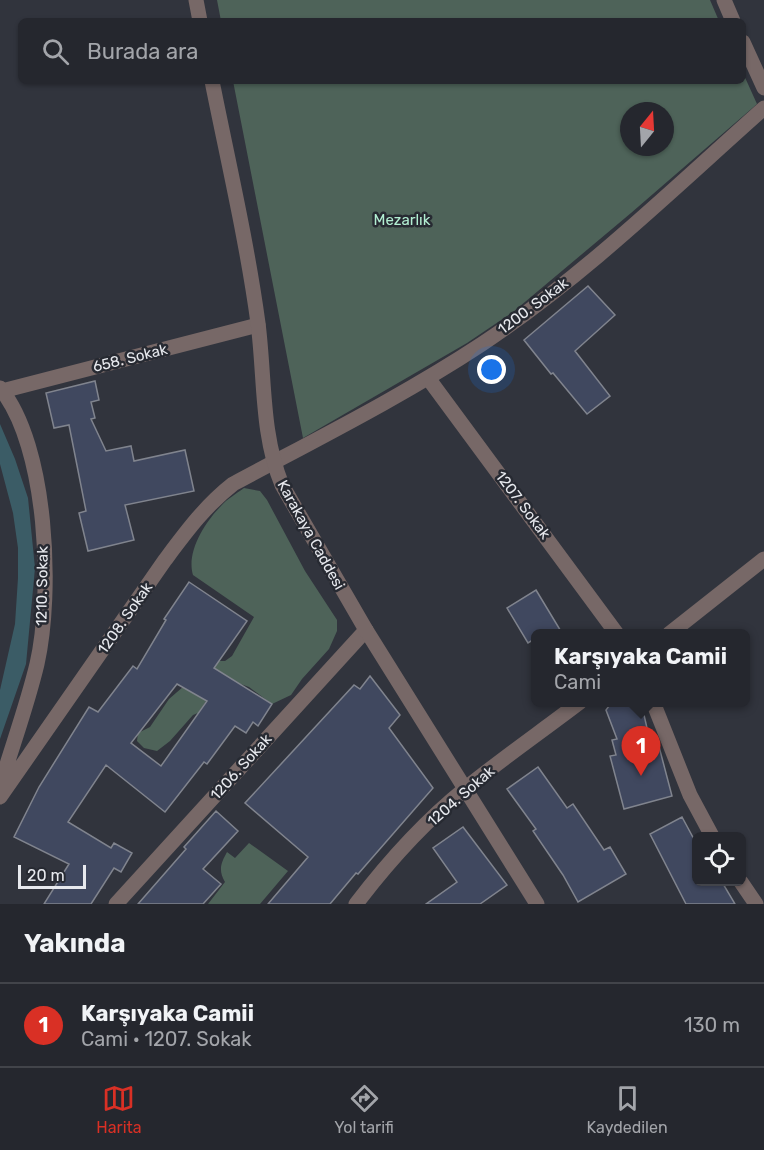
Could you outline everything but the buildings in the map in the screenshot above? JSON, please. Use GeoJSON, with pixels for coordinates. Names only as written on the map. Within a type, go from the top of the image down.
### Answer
{"type":"FeatureCollection","features":[{"type":"Feature","properties":{"kind":"street"},"geometry":{"type":"LineString","coordinates":[[196,0],[199,18]]}},
{"type":"Feature","properties":{"kind":"street"},"geometry":{"type":"LineString","coordinates":[[724,0],[732,18]]}},
{"type":"Feature","properties":{"kind":"street"},"geometry":{"type":"LineString","coordinates":[[746,49],[764,88]]}},
{"type":"Feature","properties":{"kind":"street","name":"Karakaya Caddesi"},"geometry":{"type":"LineString","coordinates":[[213,84],[248,257],[258,325],[268,439],[273,463],[282,485],[366,630],[537,904]]}},
{"type":"Feature","properties":{"kind":"street","name":"1200. Sokak"},"geometry":{"type":"LineString","coordinates":[[273,463],[428,378],[526,312],[584,267],[764,108]]}},
{"type":"Feature","properties":{"kind":"street","name":"658. Sokak"},"geometry":{"type":"LineString","coordinates":[[1,389],[258,325]]}},
{"type":"Feature","properties":{"kind":"street","name":"1207. Sokak"},"geometry":{"type":"LineString","coordinates":[[428,378],[614,629]]}},
{"type":"Feature","properties":{"kind":"street","name":"1210. Sokak"},"geometry":{"type":"LineString","coordinates":[[0,787],[37,664],[44,617],[42,509],[37,480],[21,427],[1,389]]}},
{"type":"Feature","properties":{"kind":"street","name":"1208. Sokak"},"geometry":{"type":"LineString","coordinates":[[0,797],[193,523],[213,500],[233,484],[273,463]]}},
{"type":"Feature","properties":{"kind":"street"},"geometry":{"type":"LineString","coordinates":[[674,629],[764,558]]}},
{"type":"Feature","properties":{"kind":"street","name":"1206. Sokak"},"geometry":{"type":"LineString","coordinates":[[116,904],[366,630]]}},
{"type":"Feature","properties":{"kind":"street","name":"1204. Sokak"},"geometry":{"type":"LineString","coordinates":[[356,904],[434,817],[466,788],[572,707]]}},
{"type":"Feature","properties":{"kind":"street"},"geometry":{"type":"LineString","coordinates":[[655,707],[690,795],[708,832]]}},
{"type":"Feature","properties":{"kind":"street"},"geometry":{"type":"LineString","coordinates":[[744,886],[756,904]]}},
{"type":"Feature","properties":{"kind":"green space"},"geometry":{"type":"Polygon","coordinates":[[[217,0],[710,0],[718,18],[220,18],[217,0]]]}},
{"type":"Feature","properties":{"kind":"green space","name":"Mezarlık"},"geometry":{"type":"Polygon","coordinates":[[[746,80],[757,104],[513,312],[467,343],[303,438],[234,84],[746,84],[746,80]]]}},
{"type":"Feature","properties":{"kind":"green space"},"geometry":{"type":"Polygon","coordinates":[[[244,488],[260,491],[267,500],[305,571],[337,620],[337,631],[329,649],[291,695],[272,704],[249,687],[238,683],[214,689],[198,713],[193,715],[170,741],[157,751],[144,748],[137,741],[138,733],[150,727],[169,699],[213,661],[225,661],[232,656],[254,617],[193,575],[192,566],[192,557],[198,538],[209,520],[223,503],[244,488]]]}},
{"type":"Feature","properties":{"kind":"green space"},"geometry":{"type":"Polygon","coordinates":[[[249,843],[288,871],[260,904],[208,904],[225,882],[221,867],[227,852],[235,858],[249,843]]]}},
{"type":"Feature","properties":{"kind":"water"},"geometry":{"type":"Polygon","coordinates":[[[0,424],[28,498],[35,568],[26,664],[0,739],[0,690],[15,624],[18,548],[13,513],[0,464],[0,424]]]}},
{"type":"Feature","properties":{"kind":"place","name":"Karşıyaka Camii"},"geometry":{"type":"Point","coordinates":[641,776]}}]}
